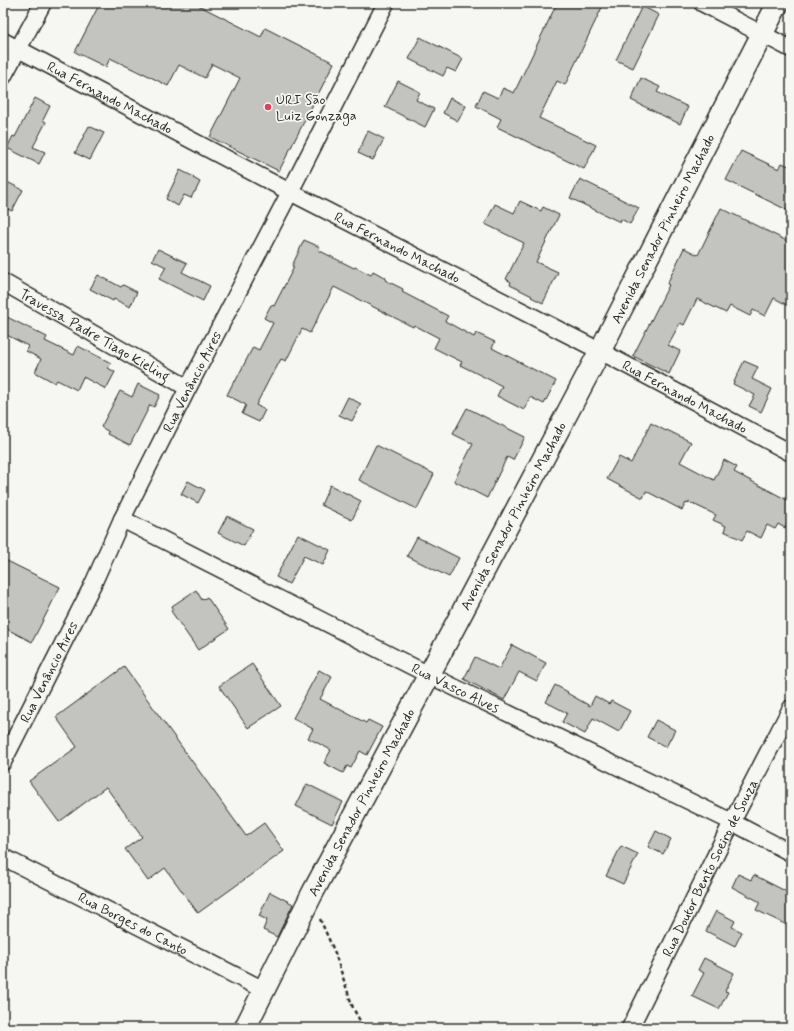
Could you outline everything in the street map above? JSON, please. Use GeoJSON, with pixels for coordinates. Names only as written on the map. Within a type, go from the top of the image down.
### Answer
{"type":"FeatureCollection","features":[{"type":"Feature","properties":{"kind":"main road","name":"Avenida Senador Pinheiro Machado"},"geometry":{"type":"LineString","coordinates":[[245,1028],[312,894],[600,351],[778,3]]}},
{"type":"Feature","properties":{"kind":"street"},"geometry":{"type":"LineString","coordinates":[[3,77],[43,3]]}},
{"type":"Feature","properties":{"kind":"street","name":"Rua Venâncio Aires"},"geometry":{"type":"LineString","coordinates":[[3,762],[93,584],[122,519],[188,388],[386,3]]}},
{"type":"Feature","properties":{"kind":"street"},"geometry":{"type":"LineString","coordinates":[[702,3],[791,49]]}},
{"type":"Feature","properties":{"kind":"street","name":"Rua Fernando Machado"},"geometry":{"type":"LineString","coordinates":[[3,41],[290,192],[600,351],[791,453]]}},
{"type":"Feature","properties":{"kind":"street","name":"Travessa Padre Tiago Kieling"},"geometry":{"type":"LineString","coordinates":[[3,282],[188,388]]}},
{"type":"Feature","properties":{"kind":"street","name":"Rua Vasco Alves"},"geometry":{"type":"LineString","coordinates":[[122,519],[429,675],[732,822],[791,853]]}},
{"type":"Feature","properties":{"kind":"street","name":"Rua Doutor Bento Soeiro de Souza"},"geometry":{"type":"LineString","coordinates":[[630,1028],[732,822],[791,708]]}},
{"type":"Feature","properties":{"kind":"street","name":"Rua Borges do Canto"},"geometry":{"type":"LineString","coordinates":[[3,857],[264,990]]}},
{"type":"Feature","properties":{"kind":"path"},"geometry":{"type":"LineString","coordinates":[[312,894],[322,925],[335,953],[353,1008],[364,1028]]}},
{"type":"Feature","properties":{"kind":"building","name":"URI São Luiz Gonzaga"},"geometry":{"type":"Polygon","coordinates":[[[100,3],[194,3],[261,37],[265,28],[334,63],[279,171],[210,137],[240,78],[212,64],[205,78],[179,65],[168,86],[110,58],[106,67],[75,52],[100,3]]]}},
{"type":"Feature","properties":{"kind":"building"},"geometry":{"type":"Polygon","coordinates":[[[557,3],[604,3],[565,85],[557,81],[539,118],[596,145],[584,169],[497,127],[501,119],[476,106],[483,91],[498,98],[503,88],[514,93],[557,3]]]}},
{"type":"Feature","properties":{"kind":"building"},"geometry":{"type":"Polygon","coordinates":[[[642,6],[659,15],[633,68],[616,60],[642,6]]]}},
{"type":"Feature","properties":{"kind":"building"},"geometry":{"type":"Polygon","coordinates":[[[420,37],[463,59],[456,72],[447,68],[443,76],[409,59],[420,37]]]}},
{"type":"Feature","properties":{"kind":"building"},"geometry":{"type":"Polygon","coordinates":[[[641,78],[660,87],[657,92],[688,107],[680,124],[631,100],[641,78]]]}},
{"type":"Feature","properties":{"kind":"building"},"geometry":{"type":"Polygon","coordinates":[[[398,81],[420,92],[416,100],[434,109],[425,127],[385,107],[398,81]]]}},
{"type":"Feature","properties":{"kind":"building"},"geometry":{"type":"Polygon","coordinates":[[[35,98],[50,106],[43,120],[46,122],[33,147],[45,152],[39,164],[7,148],[13,136],[15,137],[35,98]]]}},
{"type":"Feature","properties":{"kind":"building"},"geometry":{"type":"Polygon","coordinates":[[[450,98],[466,106],[458,121],[443,113],[450,98]]]}},
{"type":"Feature","properties":{"kind":"building"},"geometry":{"type":"Polygon","coordinates":[[[89,126],[104,133],[90,160],[75,153],[89,126]]]}},
{"type":"Feature","properties":{"kind":"building"},"geometry":{"type":"Polygon","coordinates":[[[368,131],[384,139],[373,160],[358,153],[368,131]]]}},
{"type":"Feature","properties":{"kind":"building"},"geometry":{"type":"Polygon","coordinates":[[[741,151],[779,169],[782,163],[791,167],[791,212],[726,180],[741,151]]]}},
{"type":"Feature","properties":{"kind":"building"},"geometry":{"type":"Polygon","coordinates":[[[180,170],[194,177],[193,178],[200,182],[191,198],[184,195],[178,206],[166,199],[180,170]]]}},
{"type":"Feature","properties":{"kind":"building"},"geometry":{"type":"Polygon","coordinates":[[[580,179],[639,208],[630,224],[621,219],[620,222],[570,198],[580,179]]]}},
{"type":"Feature","properties":{"kind":"building"},"geometry":{"type":"Polygon","coordinates":[[[3,180],[23,190],[12,211],[3,207],[3,180]]]}},
{"type":"Feature","properties":{"kind":"building"},"geometry":{"type":"Polygon","coordinates":[[[520,201],[541,211],[543,207],[559,215],[536,262],[558,272],[543,303],[510,285],[511,282],[506,279],[524,243],[485,224],[495,204],[514,213],[520,201]]]}},
{"type":"Feature","properties":{"kind":"building"},"geometry":{"type":"Polygon","coordinates":[[[721,208],[791,243],[791,307],[774,298],[765,316],[753,310],[750,316],[730,306],[726,313],[697,299],[684,325],[680,323],[668,345],[680,351],[669,374],[633,356],[669,285],[667,284],[684,248],[698,255],[721,208]]]}},
{"type":"Feature","properties":{"kind":"building"},"geometry":{"type":"Polygon","coordinates":[[[304,240],[320,247],[318,250],[354,268],[355,267],[371,275],[373,271],[386,278],[385,280],[403,289],[402,292],[448,316],[445,321],[474,337],[476,333],[495,342],[492,348],[556,381],[544,404],[530,397],[524,410],[497,396],[502,386],[460,365],[462,362],[434,348],[439,338],[414,325],[413,327],[334,287],[310,333],[302,329],[286,361],[281,359],[272,374],[256,405],[265,410],[259,422],[242,414],[246,405],[227,395],[253,347],[259,350],[273,323],[264,318],[271,305],[274,306],[294,267],[292,266],[304,240]]]}},
{"type":"Feature","properties":{"kind":"building"},"geometry":{"type":"Polygon","coordinates":[[[158,249],[187,263],[182,272],[210,286],[203,301],[159,279],[166,267],[152,260],[158,249]]]}},
{"type":"Feature","properties":{"kind":"building"},"geometry":{"type":"Polygon","coordinates":[[[98,275],[121,287],[123,285],[137,292],[130,307],[114,299],[113,301],[90,289],[98,275]]]}},
{"type":"Feature","properties":{"kind":"building"},"geometry":{"type":"Polygon","coordinates":[[[3,315],[47,337],[45,341],[74,355],[78,346],[111,363],[108,368],[115,372],[106,389],[83,377],[77,390],[57,380],[55,383],[35,372],[41,359],[26,351],[28,346],[3,333],[3,315]]]}},
{"type":"Feature","properties":{"kind":"building"},"geometry":{"type":"Polygon","coordinates":[[[744,361],[758,367],[752,379],[772,389],[761,412],[749,406],[755,395],[733,384],[744,361]]]}},
{"type":"Feature","properties":{"kind":"building"},"geometry":{"type":"Polygon","coordinates":[[[138,384],[160,395],[154,407],[150,405],[130,445],[108,434],[109,432],[101,427],[120,391],[132,397],[138,384]]]}},
{"type":"Feature","properties":{"kind":"building"},"geometry":{"type":"Polygon","coordinates":[[[348,397],[361,404],[352,421],[339,415],[348,397]]]}},
{"type":"Feature","properties":{"kind":"building"},"geometry":{"type":"Polygon","coordinates":[[[467,408],[525,437],[513,460],[507,457],[487,498],[454,481],[473,444],[453,434],[467,408]]]}},
{"type":"Feature","properties":{"kind":"building"},"geometry":{"type":"Polygon","coordinates":[[[651,423],[691,442],[680,462],[714,480],[724,460],[737,467],[734,472],[791,502],[791,517],[785,528],[778,524],[775,529],[767,525],[761,538],[747,531],[742,540],[724,531],[726,526],[713,520],[716,515],[689,502],[688,504],[686,503],[682,510],[646,491],[643,498],[607,479],[619,457],[631,463],[651,423]]]}},
{"type":"Feature","properties":{"kind":"building"},"geometry":{"type":"Polygon","coordinates":[[[376,445],[434,474],[417,509],[359,480],[376,445]]]}},
{"type":"Feature","properties":{"kind":"building"},"geometry":{"type":"Polygon","coordinates":[[[188,481],[205,490],[198,503],[181,494],[188,481]]]}},
{"type":"Feature","properties":{"kind":"building"},"geometry":{"type":"Polygon","coordinates":[[[330,485],[361,501],[352,520],[321,505],[330,485]]]}},
{"type":"Feature","properties":{"kind":"building"},"geometry":{"type":"Polygon","coordinates":[[[227,516],[253,529],[244,546],[218,533],[227,516]]]}},
{"type":"Feature","properties":{"kind":"building"},"geometry":{"type":"Polygon","coordinates":[[[298,534],[330,550],[323,565],[304,556],[289,584],[276,577],[298,534]]]}},
{"type":"Feature","properties":{"kind":"building"},"geometry":{"type":"Polygon","coordinates":[[[417,537],[459,558],[449,577],[407,556],[417,537]]]}},
{"type":"Feature","properties":{"kind":"building"},"geometry":{"type":"Polygon","coordinates":[[[3,559],[60,587],[32,642],[3,627],[3,559]]]}},
{"type":"Feature","properties":{"kind":"building"},"geometry":{"type":"Polygon","coordinates":[[[196,590],[202,600],[207,597],[229,629],[198,650],[171,611],[173,609],[172,606],[196,590]]]}},
{"type":"Feature","properties":{"kind":"building"},"geometry":{"type":"Polygon","coordinates":[[[512,645],[546,663],[537,681],[519,672],[504,700],[464,679],[475,657],[499,669],[512,645]]]}},
{"type":"Feature","properties":{"kind":"building"},"geometry":{"type":"Polygon","coordinates":[[[252,664],[281,706],[248,728],[219,686],[252,664]]]}},
{"type":"Feature","properties":{"kind":"building"},"geometry":{"type":"Polygon","coordinates":[[[124,667],[246,836],[264,823],[284,851],[198,913],[165,868],[148,881],[125,849],[142,837],[106,787],[59,822],[29,781],[77,747],[56,717],[124,667]]]}},
{"type":"Feature","properties":{"kind":"building"},"geometry":{"type":"Polygon","coordinates":[[[319,670],[332,677],[320,699],[366,723],[368,720],[382,727],[367,755],[360,751],[351,768],[347,766],[343,773],[324,763],[331,750],[308,738],[313,729],[293,718],[319,670]]]}},
{"type":"Feature","properties":{"kind":"building"},"geometry":{"type":"Polygon","coordinates":[[[555,685],[590,706],[595,696],[609,704],[611,701],[630,711],[619,732],[593,718],[585,734],[562,722],[567,713],[546,702],[555,685]]]}},
{"type":"Feature","properties":{"kind":"building"},"geometry":{"type":"Polygon","coordinates":[[[656,720],[675,730],[666,747],[647,737],[656,720]]]}},
{"type":"Feature","properties":{"kind":"building"},"geometry":{"type":"Polygon","coordinates":[[[307,784],[343,802],[332,824],[296,806],[307,784]]]}},
{"type":"Feature","properties":{"kind":"building"},"geometry":{"type":"Polygon","coordinates":[[[656,831],[671,839],[663,854],[648,847],[656,831]]]}},
{"type":"Feature","properties":{"kind":"building"},"geometry":{"type":"Polygon","coordinates":[[[621,846],[638,854],[623,884],[606,876],[621,846]]]}},
{"type":"Feature","properties":{"kind":"building"},"geometry":{"type":"Polygon","coordinates":[[[738,874],[751,880],[754,875],[791,894],[791,927],[756,910],[760,902],[732,887],[738,874]]]}},
{"type":"Feature","properties":{"kind":"building"},"geometry":{"type":"Polygon","coordinates":[[[270,892],[293,904],[277,937],[263,930],[267,920],[259,916],[270,892]]]}},
{"type":"Feature","properties":{"kind":"building"},"geometry":{"type":"Polygon","coordinates":[[[716,911],[735,921],[732,927],[742,932],[735,946],[706,931],[716,911]]]}},
{"type":"Feature","properties":{"kind":"building"},"geometry":{"type":"Polygon","coordinates":[[[704,958],[734,973],[725,991],[728,992],[719,1009],[692,996],[704,973],[698,970],[704,958]]]}},
{"type":"Feature","properties":{"kind":"place","name":"URI São Luiz Gonzaga"},"geometry":{"type":"Point","coordinates":[268,107]}}]}
